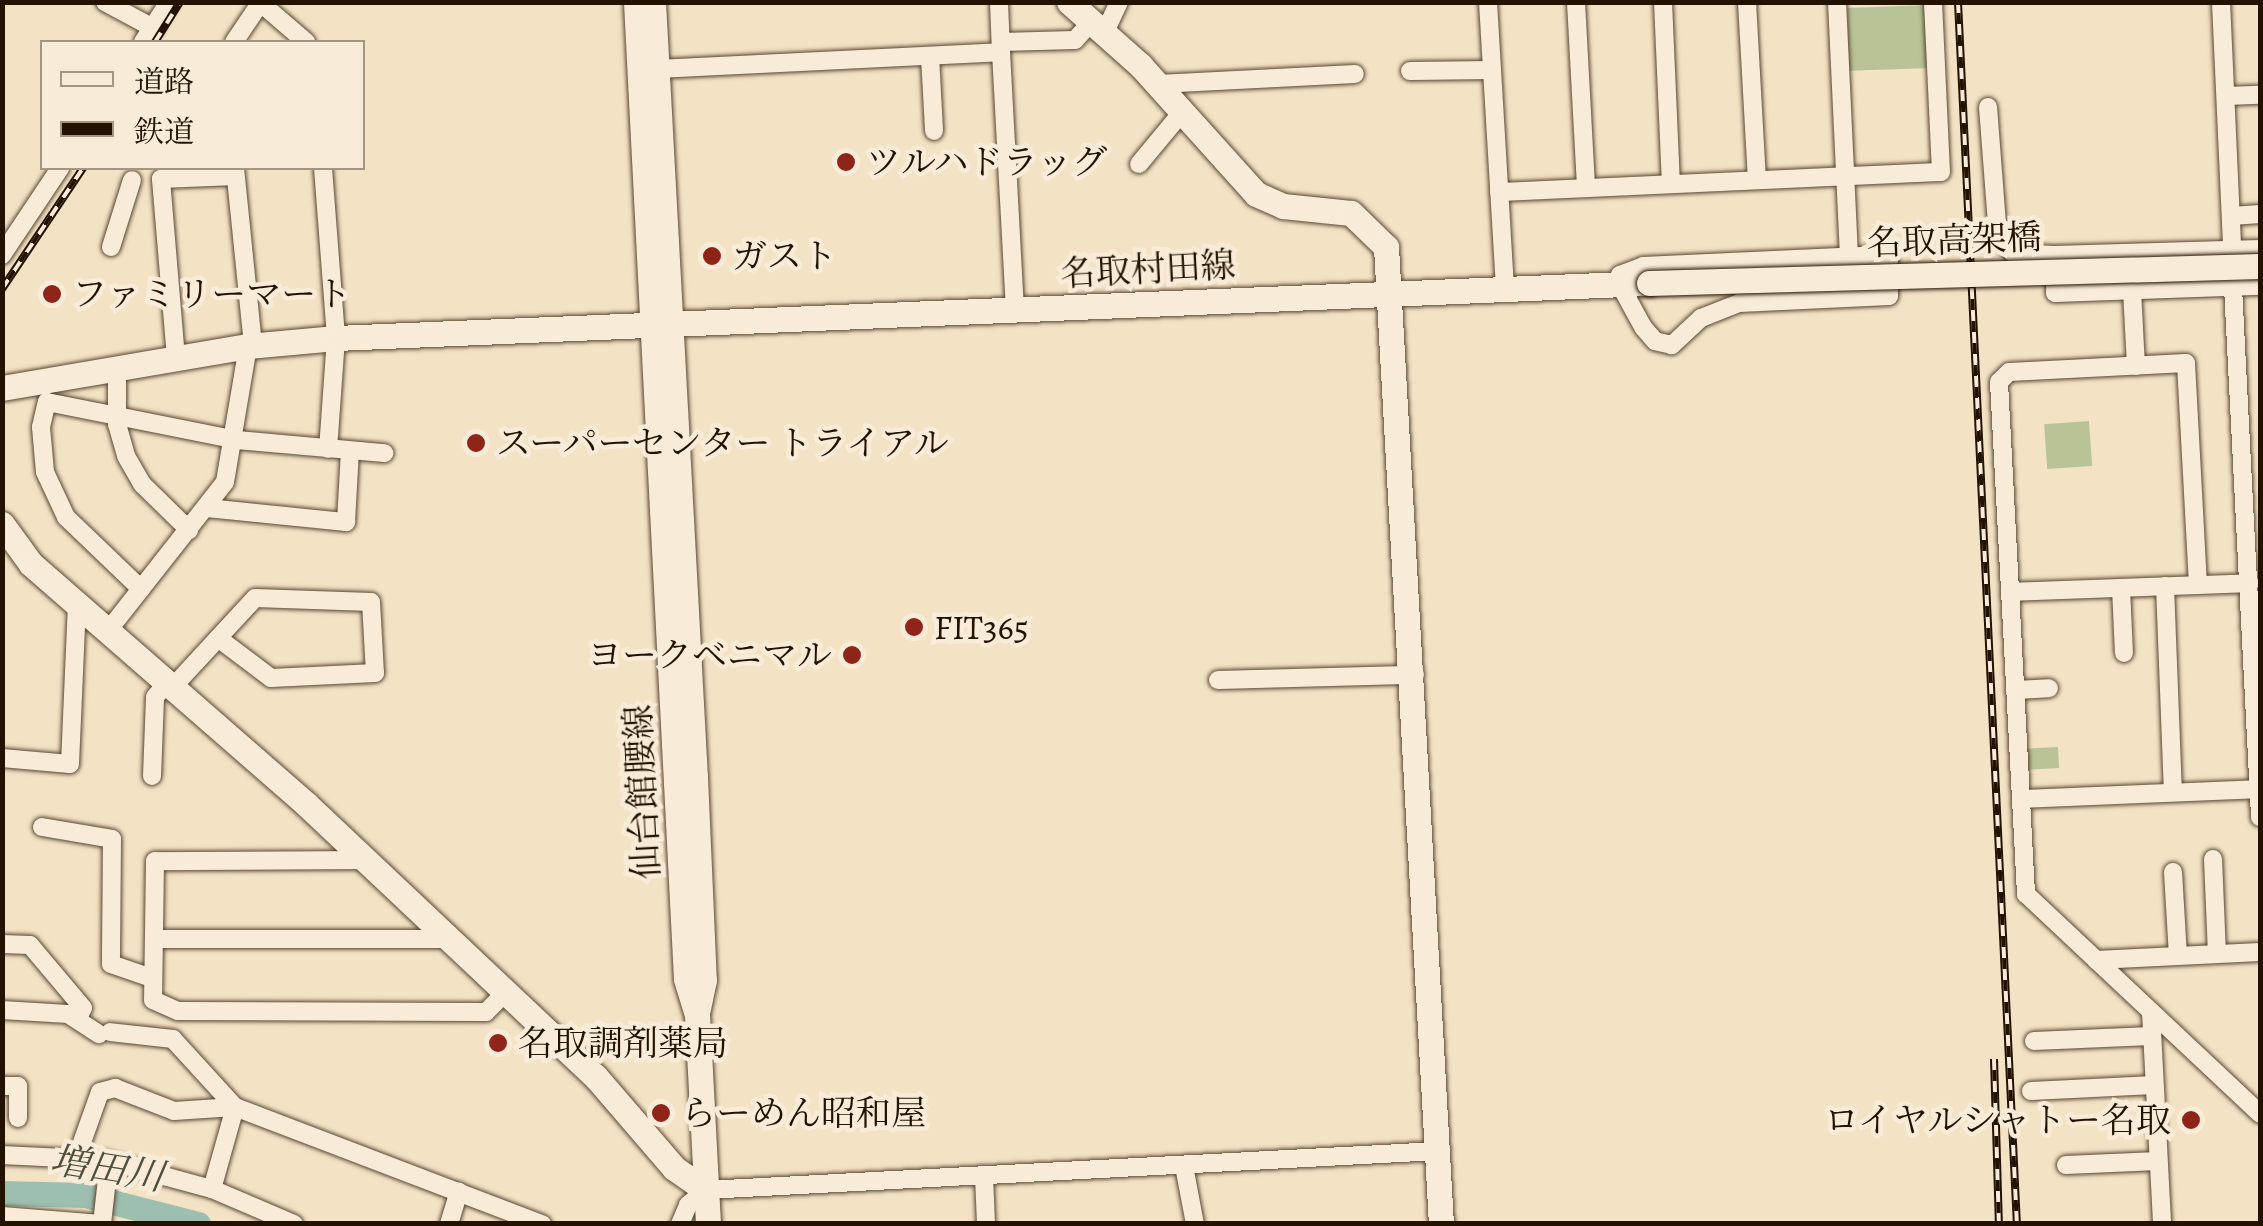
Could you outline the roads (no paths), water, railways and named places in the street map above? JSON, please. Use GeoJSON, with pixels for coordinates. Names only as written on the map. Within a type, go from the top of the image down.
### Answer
{"type":"FeatureCollection","features":[{"type":"Feature","properties":{"kind":"main road"},"geometry":{"type":"LineString","coordinates":[[636,2],[660,324]]}},
{"type":"Feature","properties":{"kind":"main road"},"geometry":{"type":"LineString","coordinates":[[653,2],[660,324]]}},
{"type":"Feature","properties":{"kind":"main road"},"geometry":{"type":"LineString","coordinates":[[1068,2],[1158,84],[1256,194],[1283,206],[1334,208],[1366,221],[1386,247],[1394,293],[1440,1224]]}},
{"type":"Feature","properties":{"kind":"main road","name":"名取高架橋"},"geometry":{"type":"LineString","coordinates":[[1649,283],[2260,266]]}},
{"type":"Feature","properties":{"kind":"main road","name":"名取村田線"},"geometry":{"type":"LineString","coordinates":[[2,388],[251,345],[336,338],[1649,283]]}},
{"type":"Feature","properties":{"kind":"main road","name":"仙台館腰線"},"geometry":{"type":"LineString","coordinates":[[660,324],[686,979],[697,1014],[708,1224]]}},
{"type":"Feature","properties":{"kind":"main road"},"geometry":{"type":"LineString","coordinates":[[2,524],[32,564],[364,860],[595,1076],[674,1168],[706,1190]]}},
{"type":"Feature","properties":{"kind":"street"},"geometry":{"type":"LineString","coordinates":[[105,2],[148,35],[169,2]]}},
{"type":"Feature","properties":{"kind":"street"},"geometry":{"type":"LineString","coordinates":[[999,2],[1015,310]]}},
{"type":"Feature","properties":{"kind":"street"},"geometry":{"type":"LineString","coordinates":[[656,70],[930,56],[1076,40],[1098,27],[1119,2]]}},
{"type":"Feature","properties":{"kind":"street"},"geometry":{"type":"LineString","coordinates":[[1488,2],[1505,287]]}},
{"type":"Feature","properties":{"kind":"street"},"geometry":{"type":"LineString","coordinates":[[1576,2],[1586,188]]}},
{"type":"Feature","properties":{"kind":"street"},"geometry":{"type":"LineString","coordinates":[[1663,2],[1671,184]]}},
{"type":"Feature","properties":{"kind":"street"},"geometry":{"type":"LineString","coordinates":[[1748,2],[1757,180]]}},
{"type":"Feature","properties":{"kind":"street"},"geometry":{"type":"LineString","coordinates":[[1836,2],[1849,257]]}},
{"type":"Feature","properties":{"kind":"street"},"geometry":{"type":"LineString","coordinates":[[1499,192],[1941,172],[1933,2]]}},
{"type":"Feature","properties":{"kind":"street"},"geometry":{"type":"LineString","coordinates":[[2221,2],[2232,248]]}},
{"type":"Feature","properties":{"kind":"street"},"geometry":{"type":"LineString","coordinates":[[235,40],[262,4],[304,40]]}},
{"type":"Feature","properties":{"kind":"street"},"geometry":{"type":"LineString","coordinates":[[930,56],[934,131]]}},
{"type":"Feature","properties":{"kind":"street"},"geometry":{"type":"LineString","coordinates":[[1410,72],[1492,70]]}},
{"type":"Feature","properties":{"kind":"street"},"geometry":{"type":"LineString","coordinates":[[1158,84],[1355,74]]}},
{"type":"Feature","properties":{"kind":"street"},"geometry":{"type":"LineString","coordinates":[[2226,96],[2260,95]]}},
{"type":"Feature","properties":{"kind":"street"},"geometry":{"type":"LineString","coordinates":[[1988,107],[1998,237],[2013,253],[2260,249]]}},
{"type":"Feature","properties":{"kind":"street"},"geometry":{"type":"LineString","coordinates":[[1139,164],[1183,112]]}},
{"type":"Feature","properties":{"kind":"street"},"geometry":{"type":"LineString","coordinates":[[2,256],[59,170]]}},
{"type":"Feature","properties":{"kind":"street"},"geometry":{"type":"LineString","coordinates":[[323,170],[336,338],[328,449]]}},
{"type":"Feature","properties":{"kind":"street"},"geometry":{"type":"LineString","coordinates":[[106,632],[207,508],[231,469],[251,345],[235,172],[161,179],[138,174],[111,247]]}},
{"type":"Feature","properties":{"kind":"street"},"geometry":{"type":"LineString","coordinates":[[161,179],[176,358]]}},
{"type":"Feature","properties":{"kind":"street"},"geometry":{"type":"LineString","coordinates":[[2232,216],[2260,214]]}},
{"type":"Feature","properties":{"kind":"street"},"geometry":{"type":"LineString","coordinates":[[1889,255],[1889,296],[1740,302],[1701,318],[1672,345],[1655,340],[1643,327],[1620,285],[1620,275],[1643,266],[1889,255]]}},
{"type":"Feature","properties":{"kind":"street"},"geometry":{"type":"LineString","coordinates":[[2054,255],[2055,293],[2260,286]]}},
{"type":"Feature","properties":{"kind":"street"},"geometry":{"type":"LineString","coordinates":[[2233,287],[2252,457],[2250,583],[2260,818]]}},
{"type":"Feature","properties":{"kind":"street"},"geometry":{"type":"LineString","coordinates":[[2132,290],[2136,366]]}},
{"type":"Feature","properties":{"kind":"street"},"geometry":{"type":"LineString","coordinates":[[2198,585],[2186,363],[2009,372],[1999,382],[2026,894],[2260,1114]]}},
{"type":"Feature","properties":{"kind":"street"},"geometry":{"type":"LineString","coordinates":[[117,368],[120,440],[142,484],[189,530]]}},
{"type":"Feature","properties":{"kind":"street"},"geometry":{"type":"LineString","coordinates":[[141,589],[66,517],[45,472],[40,427],[47,402],[117,411],[236,440],[384,453]]}},
{"type":"Feature","properties":{"kind":"street"},"geometry":{"type":"LineString","coordinates":[[207,508],[346,522],[350,451]]}},
{"type":"Feature","properties":{"kind":"street"},"geometry":{"type":"LineString","coordinates":[[2010,592],[2250,583]]}},
{"type":"Feature","properties":{"kind":"street"},"geometry":{"type":"LineString","coordinates":[[2165,586],[2173,792]]}},
{"type":"Feature","properties":{"kind":"street"},"geometry":{"type":"LineString","coordinates":[[2121,588],[2124,653]]}},
{"type":"Feature","properties":{"kind":"street"},"geometry":{"type":"LineString","coordinates":[[152,776],[155,697],[254,598],[371,602],[375,673],[271,678],[218,638]]}},
{"type":"Feature","properties":{"kind":"street"},"geometry":{"type":"LineString","coordinates":[[2,758],[70,764],[77,606]]}},
{"type":"Feature","properties":{"kind":"street"},"geometry":{"type":"LineString","coordinates":[[1218,680],[1415,675]]}},
{"type":"Feature","properties":{"kind":"street"},"geometry":{"type":"LineString","coordinates":[[2016,690],[2049,688]]}},
{"type":"Feature","properties":{"kind":"street"},"geometry":{"type":"LineString","coordinates":[[2022,798],[2259,789]]}},
{"type":"Feature","properties":{"kind":"street"},"geometry":{"type":"LineString","coordinates":[[42,827],[112,839],[111,964],[152,978]]}},
{"type":"Feature","properties":{"kind":"street"},"geometry":{"type":"LineString","coordinates":[[2213,859],[2217,954]]}},
{"type":"Feature","properties":{"kind":"street"},"geometry":{"type":"LineString","coordinates":[[364,860],[155,861],[153,1000],[178,1011],[486,1012],[506,992]]}},
{"type":"Feature","properties":{"kind":"street"},"geometry":{"type":"LineString","coordinates":[[2172,872],[2178,956]]}},
{"type":"Feature","properties":{"kind":"street"},"geometry":{"type":"LineString","coordinates":[[154,939],[448,939]]}},
{"type":"Feature","properties":{"kind":"street"},"geometry":{"type":"LineString","coordinates":[[2,944],[30,946],[83,1008],[77,1020]]}},
{"type":"Feature","properties":{"kind":"street"},"geometry":{"type":"LineString","coordinates":[[2096,960],[2260,952]]}},
{"type":"Feature","properties":{"kind":"street"},"geometry":{"type":"LineString","coordinates":[[2,1010],[77,1020],[104,1033],[173,1040],[235,1106]]}},
{"type":"Feature","properties":{"kind":"street"},"geometry":{"type":"LineString","coordinates":[[2152,1012],[2162,1224]]}},
{"type":"Feature","properties":{"kind":"street"},"geometry":{"type":"LineString","coordinates":[[2034,1041],[2152,1036]]}},
{"type":"Feature","properties":{"kind":"street"},"geometry":{"type":"LineString","coordinates":[[2031,1090],[2154,1085]]}},
{"type":"Feature","properties":{"kind":"street"},"geometry":{"type":"LineString","coordinates":[[2,1086],[18,1086],[18,1118]]}},
{"type":"Feature","properties":{"kind":"street"},"geometry":{"type":"LineString","coordinates":[[76,1159],[100,1092],[115,1088],[174,1111],[235,1106],[542,1224]]}},
{"type":"Feature","properties":{"kind":"street"},"geometry":{"type":"LineString","coordinates":[[212,1189],[235,1106]]}},
{"type":"Feature","properties":{"kind":"street"},"geometry":{"type":"LineString","coordinates":[[680,1224],[688,1205],[706,1190],[1436,1151]]}},
{"type":"Feature","properties":{"kind":"street"},"geometry":{"type":"LineString","coordinates":[[2,1155],[110,1161],[212,1189],[294,1224]]}},
{"type":"Feature","properties":{"kind":"street"},"geometry":{"type":"LineString","coordinates":[[2,1216],[102,1221],[110,1161]]}},
{"type":"Feature","properties":{"kind":"street"},"geometry":{"type":"LineString","coordinates":[[2066,1164],[2158,1161]]}},
{"type":"Feature","properties":{"kind":"street"},"geometry":{"type":"LineString","coordinates":[[1184,1166],[1195,1224]]}},
{"type":"Feature","properties":{"kind":"street"},"geometry":{"type":"LineString","coordinates":[[984,1176],[986,1224]]}},
{"type":"Feature","properties":{"kind":"street"},"geometry":{"type":"LineString","coordinates":[[449,1224],[459,1192]]}},
{"type":"Feature","properties":{"kind":"waterway","name":"増田川"},"geometry":{"type":"LineString","coordinates":[[2,1193],[85,1195],[198,1224]]}},
{"type":"Feature","properties":{"kind":"railway"},"geometry":{"type":"LineString","coordinates":[[156,40],[180,2]]}},
{"type":"Feature","properties":{"kind":"railway"},"geometry":{"type":"LineString","coordinates":[[1958,2],[2017,1224]]}},
{"type":"Feature","properties":{"kind":"railway"},"geometry":{"type":"LineString","coordinates":[[2,289],[82,170]]}},
{"type":"Feature","properties":{"kind":"railway"},"geometry":{"type":"LineString","coordinates":[[1994,1059],[1999,1224]]}},
{"type":"Feature","properties":{"kind":"place","name":"ツルハドラッグ"},"geometry":{"type":"Point","coordinates":[846,162]}},
{"type":"Feature","properties":{"kind":"place","name":"ガスト"},"geometry":{"type":"Point","coordinates":[712,256]}},
{"type":"Feature","properties":{"kind":"place","name":"ファミリーマート"},"geometry":{"type":"Point","coordinates":[52,294]}},
{"type":"Feature","properties":{"kind":"place","name":"スーパーセンター トライアル"},"geometry":{"type":"Point","coordinates":[476,443]}},
{"type":"Feature","properties":{"kind":"place","name":"FIT365"},"geometry":{"type":"Point","coordinates":[914,627]}},
{"type":"Feature","properties":{"kind":"place","name":"ヨークベニマル"},"geometry":{"type":"Point","coordinates":[852,655]}},
{"type":"Feature","properties":{"kind":"place","name":"名取調剤薬局"},"geometry":{"type":"Point","coordinates":[498,1043]}},
{"type":"Feature","properties":{"kind":"place","name":"らーめん昭和屋"},"geometry":{"type":"Point","coordinates":[661,1113]}},
{"type":"Feature","properties":{"kind":"place","name":"ロイヤルシャトー名取"},"geometry":{"type":"Point","coordinates":[2191,1120]}}]}
